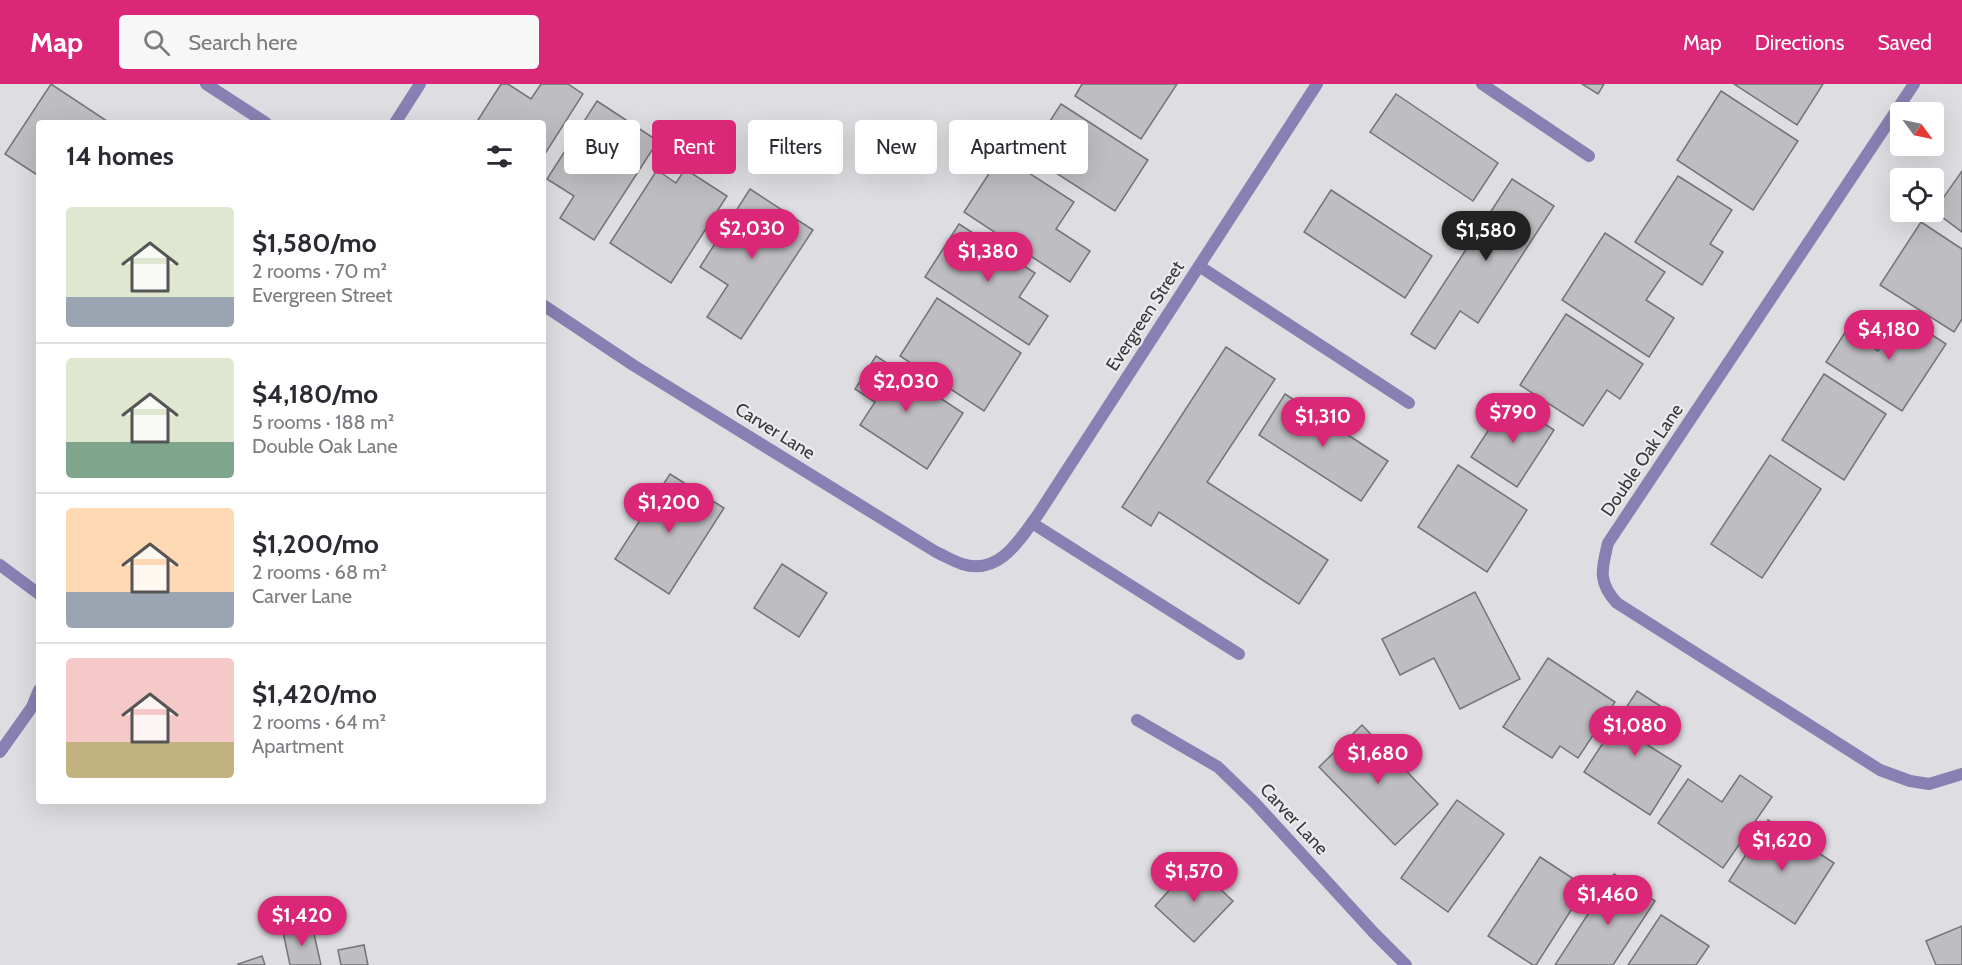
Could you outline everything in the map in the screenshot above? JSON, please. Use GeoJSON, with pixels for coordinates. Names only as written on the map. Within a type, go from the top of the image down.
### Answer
{"type":"FeatureCollection","features":[{"type":"Feature","properties":{"kind":"street"},"geometry":{"type":"LineString","coordinates":[[206,84],[261,120]]}},
{"type":"Feature","properties":{"kind":"street"},"geometry":{"type":"LineString","coordinates":[[397,120],[420,84]]}},
{"type":"Feature","properties":{"kind":"street","name":"Evergreen Street"},"geometry":{"type":"LineString","coordinates":[[996,563],[1009,553],[1032,523],[1317,84]]}},
{"type":"Feature","properties":{"kind":"street"},"geometry":{"type":"LineString","coordinates":[[1482,84],[1589,156]]}},
{"type":"Feature","properties":{"kind":"street","name":"Double Oak Lane"},"geometry":{"type":"LineString","coordinates":[[1914,84],[1608,543],[1602,577],[1608,594],[1617,603],[1880,770],[1910,782],[1929,784],[1962,774]]}},
{"type":"Feature","properties":{"kind":"street"},"geometry":{"type":"LineString","coordinates":[[1199,266],[1409,403]]}},
{"type":"Feature","properties":{"kind":"street","name":"Carver Lane"},"geometry":{"type":"LineString","coordinates":[[546,307],[643,371],[936,552],[962,564],[979,567],[996,563]]}},
{"type":"Feature","properties":{"kind":"street"},"geometry":{"type":"LineString","coordinates":[[1032,523],[1239,654]]}},
{"type":"Feature","properties":{"kind":"street"},"geometry":{"type":"LineString","coordinates":[[0,565],[36,592]]}},
{"type":"Feature","properties":{"kind":"street"},"geometry":{"type":"LineString","coordinates":[[0,752],[32,707],[36,697]]}},
{"type":"Feature","properties":{"kind":"street","name":"Carver Lane"},"geometry":{"type":"LineString","coordinates":[[1137,720],[1218,767],[1254,802],[1406,965]]}},
{"type":"Feature","properties":{"kind":"building"},"geometry":{"type":"Polygon","coordinates":[[[51,84],[105,120],[36,120],[36,174],[5,154],[51,84]]]}},
{"type":"Feature","properties":{"kind":"building"},"geometry":{"type":"Polygon","coordinates":[[[501,84],[508,84],[531,99],[541,84],[568,84],[583,94],[566,120],[564,120],[564,124],[546,152],[546,120],[478,120],[501,84]]]}},
{"type":"Feature","properties":{"kind":"building"},"geometry":{"type":"Polygon","coordinates":[[[1082,84],[1177,84],[1141,139],[1075,96],[1082,84]]]}},
{"type":"Feature","properties":{"kind":"building"},"geometry":{"type":"Polygon","coordinates":[[[1582,84],[1604,84],[1598,94],[1582,84]]]}},
{"type":"Feature","properties":{"kind":"building"},"geometry":{"type":"Polygon","coordinates":[[[1734,84],[1823,84],[1797,125],[1734,84]]]}},
{"type":"Feature","properties":{"kind":"building"},"geometry":{"type":"Polygon","coordinates":[[[1721,91],[1798,141],[1753,210],[1677,160],[1721,91]]]}},
{"type":"Feature","properties":{"kind":"building"},"geometry":{"type":"Polygon","coordinates":[[[1396,94],[1498,163],[1473,201],[1370,132],[1396,94]]]}},
{"type":"Feature","properties":{"kind":"building"},"geometry":{"type":"Polygon","coordinates":[[[597,101],[626,120],[585,120],[597,101]]]}},
{"type":"Feature","properties":{"kind":"building"},"geometry":{"type":"Polygon","coordinates":[[[1061,104],[1086,120],[1051,120],[1061,104]]]}},
{"type":"Feature","properties":{"kind":"building"},"geometry":{"type":"Polygon","coordinates":[[[1088,121],[1148,160],[1115,211],[1058,174],[1088,174],[1088,121]]]}},
{"type":"Feature","properties":{"kind":"building"},"geometry":{"type":"Polygon","coordinates":[[[640,129],[652,137],[652,150],[640,169],[640,129]]]}},
{"type":"Feature","properties":{"kind":"building"},"geometry":{"type":"Polygon","coordinates":[[[564,152],[564,174],[637,174],[594,240],[560,218],[574,196],[547,179],[564,152]]]}},
{"type":"Feature","properties":{"kind":"building"},"geometry":{"type":"Polygon","coordinates":[[[1962,171],[1962,232],[1944,218],[1944,197],[1962,171]]]}},
{"type":"Feature","properties":{"kind":"building"},"geometry":{"type":"Polygon","coordinates":[[[654,174],[663,174],[676,183],[682,174],[693,174],[727,196],[671,283],[610,243],[654,174]]]}},
{"type":"Feature","properties":{"kind":"building"},"geometry":{"type":"Polygon","coordinates":[[[989,174],[1031,174],[1074,202],[1056,229],[1090,251],[1070,282],[964,212],[989,174]]]}},
{"type":"Feature","properties":{"kind":"building"},"geometry":{"type":"Polygon","coordinates":[[[1678,176],[1732,210],[1710,244],[1723,252],[1702,285],[1635,242],[1678,176]]]}},
{"type":"Feature","properties":{"kind":"building"},"geometry":{"type":"Polygon","coordinates":[[[1512,179],[1554,206],[1478,323],[1460,311],[1435,349],[1411,334],[1512,179]]]}},
{"type":"Feature","properties":{"kind":"building"},"geometry":{"type":"Polygon","coordinates":[[[750,189],[813,230],[741,339],[707,317],[728,285],[700,267],[750,189]]]}},
{"type":"Feature","properties":{"kind":"building"},"geometry":{"type":"Polygon","coordinates":[[[1331,190],[1432,256],[1405,298],[1304,232],[1331,190]]]}},
{"type":"Feature","properties":{"kind":"building"},"geometry":{"type":"Polygon","coordinates":[[[1921,222],[1962,249],[1962,319],[1954,332],[1880,285],[1921,222]]]}},
{"type":"Feature","properties":{"kind":"building"},"geometry":{"type":"Polygon","coordinates":[[[959,224],[1035,273],[1019,297],[1048,316],[1029,345],[925,277],[959,224]]]}},
{"type":"Feature","properties":{"kind":"building"},"geometry":{"type":"Polygon","coordinates":[[[1605,233],[1665,272],[1646,300],[1674,318],[1649,357],[1562,300],[1605,233]]]}},
{"type":"Feature","properties":{"kind":"building"},"geometry":{"type":"Polygon","coordinates":[[[937,298],[1021,353],[984,411],[900,356],[937,298]]]}},
{"type":"Feature","properties":{"kind":"building"},"geometry":{"type":"Polygon","coordinates":[[[1566,314],[1643,364],[1620,399],[1607,390],[1583,426],[1520,385],[1566,314]]]}},
{"type":"Feature","properties":{"kind":"building"},"geometry":{"type":"Polygon","coordinates":[[[1902,315],[1946,344],[1902,411],[1826,362],[1846,331],[1878,351],[1902,315]]]}},
{"type":"Feature","properties":{"kind":"building"},"geometry":{"type":"Polygon","coordinates":[[[1226,347],[1275,379],[1207,482],[1328,560],[1299,604],[1159,512],[1151,526],[1122,507],[1226,347]]]}},
{"type":"Feature","properties":{"kind":"building"},"geometry":{"type":"Polygon","coordinates":[[[876,356],[963,413],[927,469],[860,425],[875,402],[855,389],[876,356]]]}},
{"type":"Feature","properties":{"kind":"building"},"geometry":{"type":"Polygon","coordinates":[[[1824,374],[1886,414],[1844,480],[1782,440],[1824,374]]]}},
{"type":"Feature","properties":{"kind":"building"},"geometry":{"type":"Polygon","coordinates":[[[1285,394],[1388,461],[1361,501],[1259,435],[1285,394]]]}},
{"type":"Feature","properties":{"kind":"building"},"geometry":{"type":"Polygon","coordinates":[[[1508,400],[1554,430],[1517,487],[1471,457],[1508,400]]]}},
{"type":"Feature","properties":{"kind":"building"},"geometry":{"type":"Polygon","coordinates":[[[1770,455],[1821,489],[1762,578],[1711,544],[1770,455]]]}},
{"type":"Feature","properties":{"kind":"building"},"geometry":{"type":"Polygon","coordinates":[[[1458,465],[1527,510],[1487,572],[1418,527],[1458,465]]]}},
{"type":"Feature","properties":{"kind":"building"},"geometry":{"type":"Polygon","coordinates":[[[670,474],[724,508],[669,594],[615,559],[670,474]]]}},
{"type":"Feature","properties":{"kind":"building"},"geometry":{"type":"Polygon","coordinates":[[[782,564],[827,593],[799,637],[754,608],[782,564]]]}},
{"type":"Feature","properties":{"kind":"building"},"geometry":{"type":"Polygon","coordinates":[[[1475,592],[1520,679],[1460,709],[1434,658],[1400,675],[1382,639],[1475,592]]]}},
{"type":"Feature","properties":{"kind":"building"},"geometry":{"type":"Polygon","coordinates":[[[1548,658],[1615,702],[1578,758],[1560,746],[1552,758],[1503,727],[1548,658]]]}},
{"type":"Feature","properties":{"kind":"building"},"geometry":{"type":"Polygon","coordinates":[[[1637,691],[1668,711],[1646,744],[1681,766],[1650,815],[1584,772],[1637,691]]]}},
{"type":"Feature","properties":{"kind":"building"},"geometry":{"type":"Polygon","coordinates":[[[1362,725],[1438,804],[1395,845],[1319,767],[1362,725]]]}},
{"type":"Feature","properties":{"kind":"building"},"geometry":{"type":"Polygon","coordinates":[[[1740,775],[1772,797],[1723,868],[1658,823],[1688,779],[1722,802],[1740,775]]]}},
{"type":"Feature","properties":{"kind":"building"},"geometry":{"type":"Polygon","coordinates":[[[1457,800],[1504,834],[1448,912],[1401,878],[1457,800]]]}},
{"type":"Feature","properties":{"kind":"building"},"geometry":{"type":"Polygon","coordinates":[[[1768,820],[1834,863],[1795,924],[1729,881],[1768,820]]]}},
{"type":"Feature","properties":{"kind":"building"},"geometry":{"type":"Polygon","coordinates":[[[1540,857],[1586,887],[1536,965],[1533,965],[1488,936],[1540,857]]]}},
{"type":"Feature","properties":{"kind":"building"},"geometry":{"type":"Polygon","coordinates":[[[1193,864],[1233,901],[1194,942],[1155,906],[1193,864]]]}},
{"type":"Feature","properties":{"kind":"building"},"geometry":{"type":"Polygon","coordinates":[[[1614,874],[1655,901],[1613,965],[1555,965],[1614,874]]]}},
{"type":"Feature","properties":{"kind":"building"},"geometry":{"type":"Polygon","coordinates":[[[1661,915],[1709,946],[1696,965],[1628,965],[1661,915]]]}},
{"type":"Feature","properties":{"kind":"building"},"geometry":{"type":"Polygon","coordinates":[[[312,925],[321,965],[290,965],[283,932],[312,925]]]}},
{"type":"Feature","properties":{"kind":"building"},"geometry":{"type":"Polygon","coordinates":[[[1962,926],[1962,965],[1936,965],[1926,941],[1962,926]]]}},
{"type":"Feature","properties":{"kind":"building"},"geometry":{"type":"Polygon","coordinates":[[[364,945],[368,965],[341,965],[338,950],[364,945]]]}},
{"type":"Feature","properties":{"kind":"building"},"geometry":{"type":"Polygon","coordinates":[[[262,956],[265,965],[238,964],[262,956]]]}}]}
